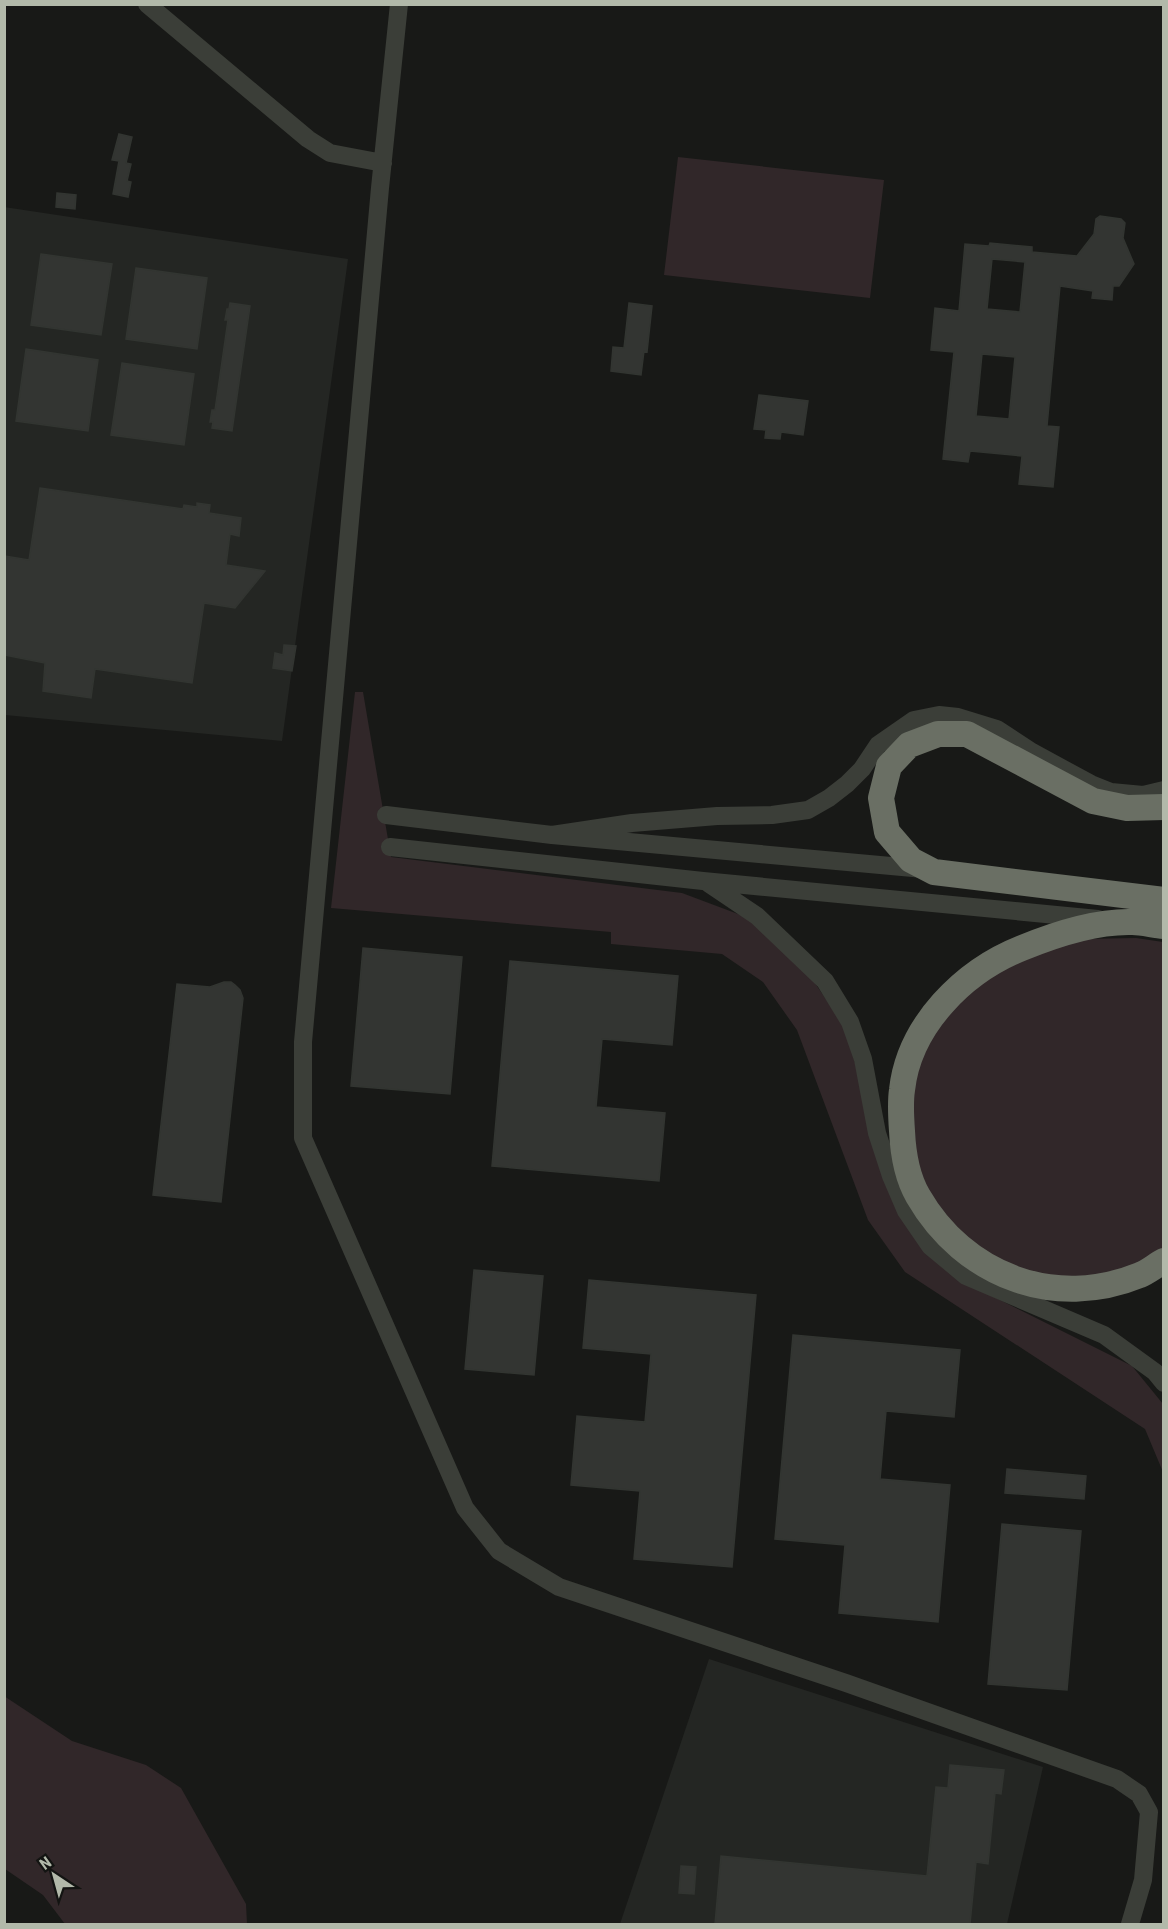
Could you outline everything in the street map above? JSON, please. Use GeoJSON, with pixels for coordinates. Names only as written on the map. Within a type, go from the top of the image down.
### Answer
{"type":"FeatureCollection","features":[{"type":"Feature","properties":{"kind":"highway"},"geometry":{"type":"LineString","coordinates":[[1164,807],[1127,808],[1093,801],[967,734],[938,734],[909,745],[889,766],[881,798],[887,832],[911,860],[934,872],[1164,900]]}},
{"type":"Feature","properties":{"kind":"highway"},"geometry":{"type":"LineString","coordinates":[[1164,926],[1132,922],[1094,926],[1043,940],[1006,955],[959,986],[938,1009],[920,1036],[909,1061],[902,1089],[902,1147],[917,1195],[960,1248],[981,1263],[1007,1277],[1044,1287],[1074,1288],[1121,1281],[1142,1274],[1164,1261]]}},
{"type":"Feature","properties":{"kind":"street"},"geometry":{"type":"LineString","coordinates":[[147,4],[308,139],[330,153],[383,163]]}},
{"type":"Feature","properties":{"kind":"street"},"geometry":{"type":"LineString","coordinates":[[399,4],[303,1042],[303,1138],[465,1508],[500,1551],[559,1587],[846,1683],[1117,1779],[1139,1794],[1149,1812],[1143,1880],[1130,1924]]}},
{"type":"Feature","properties":{"kind":"street"},"geometry":{"type":"LineString","coordinates":[[552,835],[632,823],[717,816],[772,815],[808,810],[847,784],[862,769],[878,746],[906,725],[914,720],[939,715],[976,721],[997,729],[1032,752],[1091,784],[1111,792],[1143,795],[1164,790]]}},
{"type":"Feature","properties":{"kind":"street"},"geometry":{"type":"LineString","coordinates":[[386,815],[552,835],[929,870]]}},
{"type":"Feature","properties":{"kind":"street"},"geometry":{"type":"LineString","coordinates":[[390,847],[703,881],[1132,922]]}},
{"type":"Feature","properties":{"kind":"street"},"geometry":{"type":"LineString","coordinates":[[703,881],[717,887],[765,924],[825,981],[850,1022],[863,1059],[877,1133],[891,1176],[906,1211],[930,1246],[966,1275],[1104,1335],[1155,1372],[1164,1383]]}},
{"type":"Feature","properties":{"kind":"shaded area"},"geometry":{"type":"Polygon","coordinates":[[[678,157],[884,180],[870,298],[664,275],[678,157]]]}},
{"type":"Feature","properties":{"kind":"shaded area"},"geometry":{"type":"Polygon","coordinates":[[[4,207],[348,259],[282,741],[5,715],[4,207]]]}},
{"type":"Feature","properties":{"kind":"shaded area"},"geometry":{"type":"Polygon","coordinates":[[[355,692],[363,692],[391,857],[682,893],[746,917],[796,955],[846,1029],[888,1186],[972,1286],[1132,1366],[1163,1404],[1163,1472],[1145,1429],[905,1272],[868,1220],[797,1030],[763,982],[722,954],[611,944],[611,932],[331,908],[355,692]]]}},
{"type":"Feature","properties":{"kind":"shaded area"},"geometry":{"type":"Polygon","coordinates":[[[1136,938],[1163,942],[1163,1253],[1145,1265],[1079,1281],[1012,1271],[948,1225],[914,1165],[911,1077],[939,1017],[992,971],[1082,939],[1136,938]]]}},
{"type":"Feature","properties":{"kind":"shaded area"},"geometry":{"type":"Polygon","coordinates":[[[709,1659],[1043,1767],[1007,1924],[620,1924],[709,1659]]]}},
{"type":"Feature","properties":{"kind":"shaded area"},"geometry":{"type":"Polygon","coordinates":[[[4,1696],[72,1741],[146,1765],[181,1788],[246,1904],[247,1924],[65,1924],[43,1895],[5,1869],[4,1696]]]}},
{"type":"Feature","properties":{"kind":"building"},"geometry":{"type":"Polygon","coordinates":[[[119,134],[132,137],[126,163],[131,164],[127,181],[131,182],[128,197],[113,194],[119,161],[112,160],[119,134]]]}},
{"type":"Feature","properties":{"kind":"building"},"geometry":{"type":"Polygon","coordinates":[[[57,193],[76,195],[75,209],[56,207],[57,193]]]}},
{"type":"Feature","properties":{"kind":"building"},"geometry":{"type":"Polygon","coordinates":[[[1100,216],[1121,219],[1125,223],[1123,238],[1134,264],[1119,286],[1113,286],[1112,300],[1092,298],[1093,291],[1060,286],[1047,426],[1059,427],[1053,487],[1019,484],[1022,456],[970,451],[968,462],[943,459],[954,352],[931,350],[935,308],[959,311],[965,244],[989,246],[990,243],[1032,247],[1032,252],[1077,256],[1094,234],[1096,219],[1100,216]],[[992,259],[987,309],[1020,312],[1025,262],[992,259]],[[982,354],[976,416],[1009,419],[1015,357],[982,354]]]}},
{"type":"Feature","properties":{"kind":"building"},"geometry":{"type":"Polygon","coordinates":[[[41,254],[112,264],[101,335],[31,325],[41,254]]]}},
{"type":"Feature","properties":{"kind":"building"},"geometry":{"type":"Polygon","coordinates":[[[136,268],[207,278],[197,349],[126,339],[136,268]]]}},
{"type":"Feature","properties":{"kind":"building"},"geometry":{"type":"Polygon","coordinates":[[[230,303],[250,306],[232,431],[212,428],[213,422],[210,422],[212,410],[215,410],[228,320],[225,320],[230,303]]]}},
{"type":"Feature","properties":{"kind":"building"},"geometry":{"type":"Polygon","coordinates":[[[629,303],[652,306],[647,352],[644,351],[641,375],[611,371],[613,347],[624,348],[629,303]]]}},
{"type":"Feature","properties":{"kind":"building"},"geometry":{"type":"Polygon","coordinates":[[[26,349],[98,360],[88,431],[16,421],[26,349]]]}},
{"type":"Feature","properties":{"kind":"building"},"geometry":{"type":"Polygon","coordinates":[[[122,363],[194,374],[184,445],[111,435],[122,363]]]}},
{"type":"Feature","properties":{"kind":"building"},"geometry":{"type":"Polygon","coordinates":[[[759,395],[808,401],[803,435],[781,432],[780,439],[765,438],[766,430],[754,429],[759,395]]]}},
{"type":"Feature","properties":{"kind":"building"},"geometry":{"type":"Polygon","coordinates":[[[40,488],[183,509],[184,505],[197,507],[197,503],[210,505],[209,513],[241,518],[239,536],[230,534],[226,565],[265,571],[235,608],[204,603],[192,683],[95,669],[91,698],[43,691],[45,663],[4,655],[4,556],[29,560],[40,488]]]}},
{"type":"Feature","properties":{"kind":"building"},"geometry":{"type":"Polygon","coordinates":[[[284,645],[296,646],[292,671],[273,668],[275,653],[283,655],[284,645]]]}},
{"type":"Feature","properties":{"kind":"building"},"geometry":{"type":"Polygon","coordinates":[[[363,948],[462,957],[450,1094],[351,1086],[363,948]]]}},
{"type":"Feature","properties":{"kind":"building"},"geometry":{"type":"Polygon","coordinates":[[[510,961],[678,976],[672,1045],[602,1039],[596,1107],[665,1113],[659,1181],[492,1166],[510,961]]]}},
{"type":"Feature","properties":{"kind":"building"},"geometry":{"type":"Polygon","coordinates":[[[231,982],[235,985],[243,998],[221,1202],[153,1195],[177,984],[210,987],[231,982]]]}},
{"type":"Feature","properties":{"kind":"building"},"geometry":{"type":"Polygon","coordinates":[[[474,1270],[543,1276],[534,1375],[465,1369],[474,1270]]]}},
{"type":"Feature","properties":{"kind":"building"},"geometry":{"type":"Polygon","coordinates":[[[589,1280],[756,1295],[732,1567],[634,1559],[640,1491],[571,1485],[577,1416],[645,1422],[651,1354],[583,1348],[589,1280]]]}},
{"type":"Feature","properties":{"kind":"building"},"geometry":{"type":"Polygon","coordinates":[[[793,1335],[960,1350],[954,1417],[886,1411],[880,1479],[950,1485],[938,1622],[839,1613],[845,1545],[775,1539],[793,1335]]]}},
{"type":"Feature","properties":{"kind":"building"},"geometry":{"type":"Polygon","coordinates":[[[1007,1469],[1086,1476],[1084,1499],[1005,1493],[1007,1469]]]}},
{"type":"Feature","properties":{"kind":"building"},"geometry":{"type":"Polygon","coordinates":[[[1002,1524],[1081,1531],[1067,1690],[988,1684],[1002,1524]]]}},
{"type":"Feature","properties":{"kind":"building"},"geometry":{"type":"Polygon","coordinates":[[[950,1765],[1004,1770],[1001,1794],[995,1793],[988,1864],[976,1862],[970,1924],[715,1924],[721,1856],[927,1876],[936,1787],[948,1788],[950,1765]]]}},
{"type":"Feature","properties":{"kind":"building"},"geometry":{"type":"Polygon","coordinates":[[[681,1866],[696,1867],[694,1894],[679,1893],[681,1866]]]}}]}
